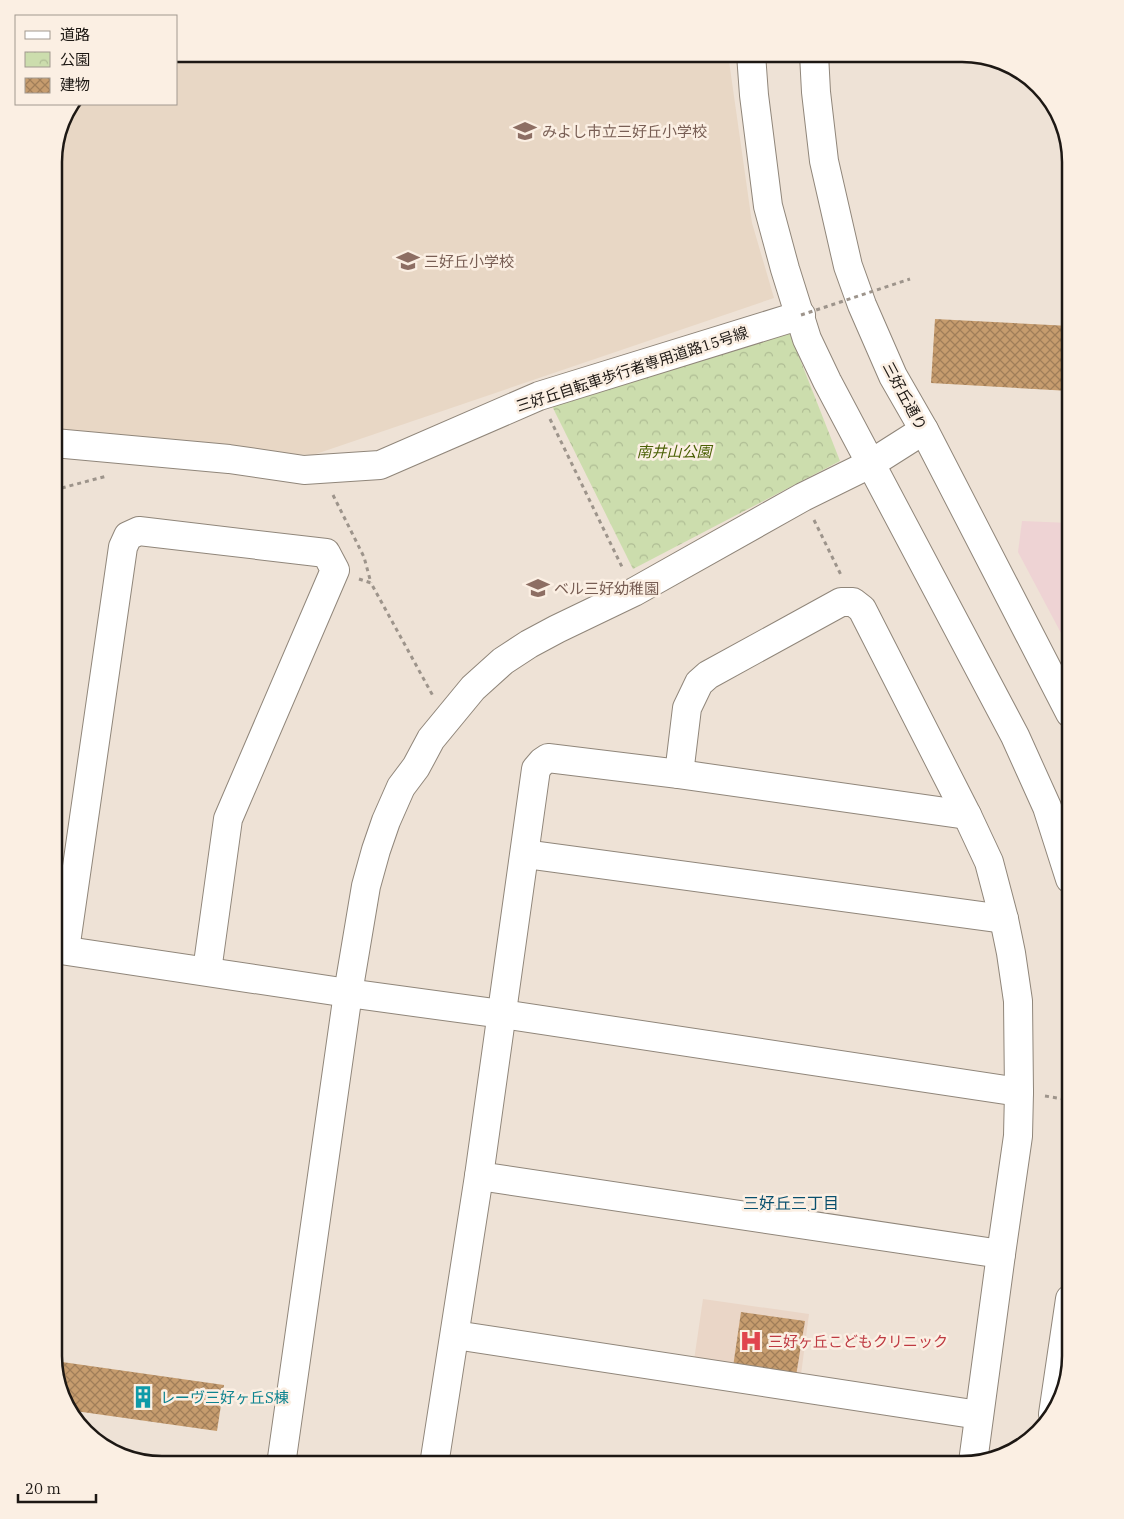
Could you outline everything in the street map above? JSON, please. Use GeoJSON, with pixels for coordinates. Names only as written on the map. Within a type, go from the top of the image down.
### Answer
{"type":"FeatureCollection","features":[{"type":"Feature","properties":{"kind":"street"},"geometry":{"type":"LineString","coordinates":[[752,63],[768,206],[807,339],[827,381],[1015,736],[1047,807],[1062,854]]}},
{"type":"Feature","properties":{"kind":"street","name":"三好丘通り"},"geometry":{"type":"LineString","coordinates":[[814,63],[824,162],[848,266],[877,341],[893,376],[924,430],[1062,697]]}},
{"type":"Feature","properties":{"kind":"street","name":"三好丘自転車歩行者専用道路15号線"},"geometry":{"type":"LineString","coordinates":[[63,444],[229,459],[304,470],[380,465],[539,396],[801,315]]}},
{"type":"Feature","properties":{"kind":"street"},"geometry":{"type":"LineString","coordinates":[[282,1456],[348,993],[366,886],[386,821],[402,787],[416,767],[431,739],[473,688],[502,661],[557,629],[634,592],[803,497],[872,463],[924,430]]}},
{"type":"Feature","properties":{"kind":"street"},"geometry":{"type":"LineString","coordinates":[[62,935],[122,547],[128,536],[139,531],[326,553],[335,570],[228,819],[208,971]]}},
{"type":"Feature","properties":{"kind":"street"},"geometry":{"type":"LineString","coordinates":[[679,774],[687,708],[699,683],[708,675],[841,602],[854,602],[862,609],[989,862],[1011,952],[1018,1002],[1018,1136],[974,1456]]}},
{"type":"Feature","properties":{"kind":"street"},"geometry":{"type":"LineString","coordinates":[[435,1456],[479,1176],[536,769],[548,758],[679,774],[967,815]]}},
{"type":"Feature","properties":{"kind":"street"},"geometry":{"type":"LineString","coordinates":[[525,854],[1004,919]]}},
{"type":"Feature","properties":{"kind":"street"},"geometry":{"type":"LineString","coordinates":[[62,950],[1019,1092]]}},
{"type":"Feature","properties":{"kind":"street"},"geometry":{"type":"LineString","coordinates":[[479,1176],[1001,1254]]}},
{"type":"Feature","properties":{"kind":"street"},"geometry":{"type":"LineString","coordinates":[[455,1335],[979,1415]]}},
{"type":"Feature","properties":{"kind":"street"},"geometry":{"type":"LineString","coordinates":[[1057,1384],[1062,1353]]}},
{"type":"Feature","properties":{"kind":"path"},"geometry":{"type":"LineString","coordinates":[[801,315],[910,279]]}},
{"type":"Feature","properties":{"kind":"path"},"geometry":{"type":"LineString","coordinates":[[539,396],[634,592]]}},
{"type":"Feature","properties":{"kind":"path"},"geometry":{"type":"LineString","coordinates":[[63,488],[116,474]]}},
{"type":"Feature","properties":{"kind":"path"},"geometry":{"type":"LineString","coordinates":[[330,489],[364,557],[371,583],[446,721]]}},
{"type":"Feature","properties":{"kind":"path"},"geometry":{"type":"LineString","coordinates":[[803,497],[854,602]]}},
{"type":"Feature","properties":{"kind":"path"},"geometry":{"type":"LineString","coordinates":[[335,570],[371,583]]}},
{"type":"Feature","properties":{"kind":"shaded area","name":"三好丘小学校"},"geometry":{"type":"Polygon","coordinates":[[[178,62],[729,63],[752,223],[774,298],[313,455],[63,441],[63,149],[68,130],[81,105],[178,105],[178,62]]]}},
{"type":"Feature","properties":{"kind":"shaded area"},"geometry":{"type":"Polygon","coordinates":[[[1022,521],[1062,523],[1062,635],[1018,552],[1022,521]]]}},
{"type":"Feature","properties":{"kind":"shaded area","name":"三好ヶ丘こどもクリニック"},"geometry":{"type":"Polygon","coordinates":[[[703,1299],[809,1314],[800,1382],[693,1367],[703,1299]]]}},
{"type":"Feature","properties":{"kind":"green space","name":"南井山公園"},"geometry":{"type":"Polygon","coordinates":[[[785,321],[840,461],[633,569],[550,402],[785,321]]]}},
{"type":"Feature","properties":{"kind":"building"},"geometry":{"type":"Polygon","coordinates":[[[935,319],[1062,326],[1062,391],[931,383],[935,319]]]}},
{"type":"Feature","properties":{"kind":"building"},"geometry":{"type":"Polygon","coordinates":[[[741,1312],[805,1321],[796,1376],[733,1367],[741,1312]]]}},
{"type":"Feature","properties":{"kind":"building","name":"レーヴ三好ヶ丘S棟"},"geometry":{"type":"Polygon","coordinates":[[[62,1362],[224,1385],[217,1431],[79,1412],[70,1395],[62,1362]]]}},
{"type":"Feature","properties":{"kind":"place","name":"みよし市立三好丘小学校"},"geometry":{"type":"Point","coordinates":[525,131]}},
{"type":"Feature","properties":{"kind":"place","name":"三好丘小学校"},"geometry":{"type":"Point","coordinates":[408,261]}},
{"type":"Feature","properties":{"kind":"place","name":"ベル三好幼稚園"},"geometry":{"type":"Point","coordinates":[538,588]}},
{"type":"Feature","properties":{"kind":"place","name":"三好ヶ丘こどもクリニック"},"geometry":{"type":"Point","coordinates":[751,1341]}},
{"type":"Feature","properties":{"kind":"place","name":"レーヴ三好ヶ丘S棟"},"geometry":{"type":"Point","coordinates":[143,1397]}},
{"type":"Feature","properties":{"kind":"district","name":"三好丘三丁目"},"geometry":{"type":"Point","coordinates":[791,1203]}}]}
